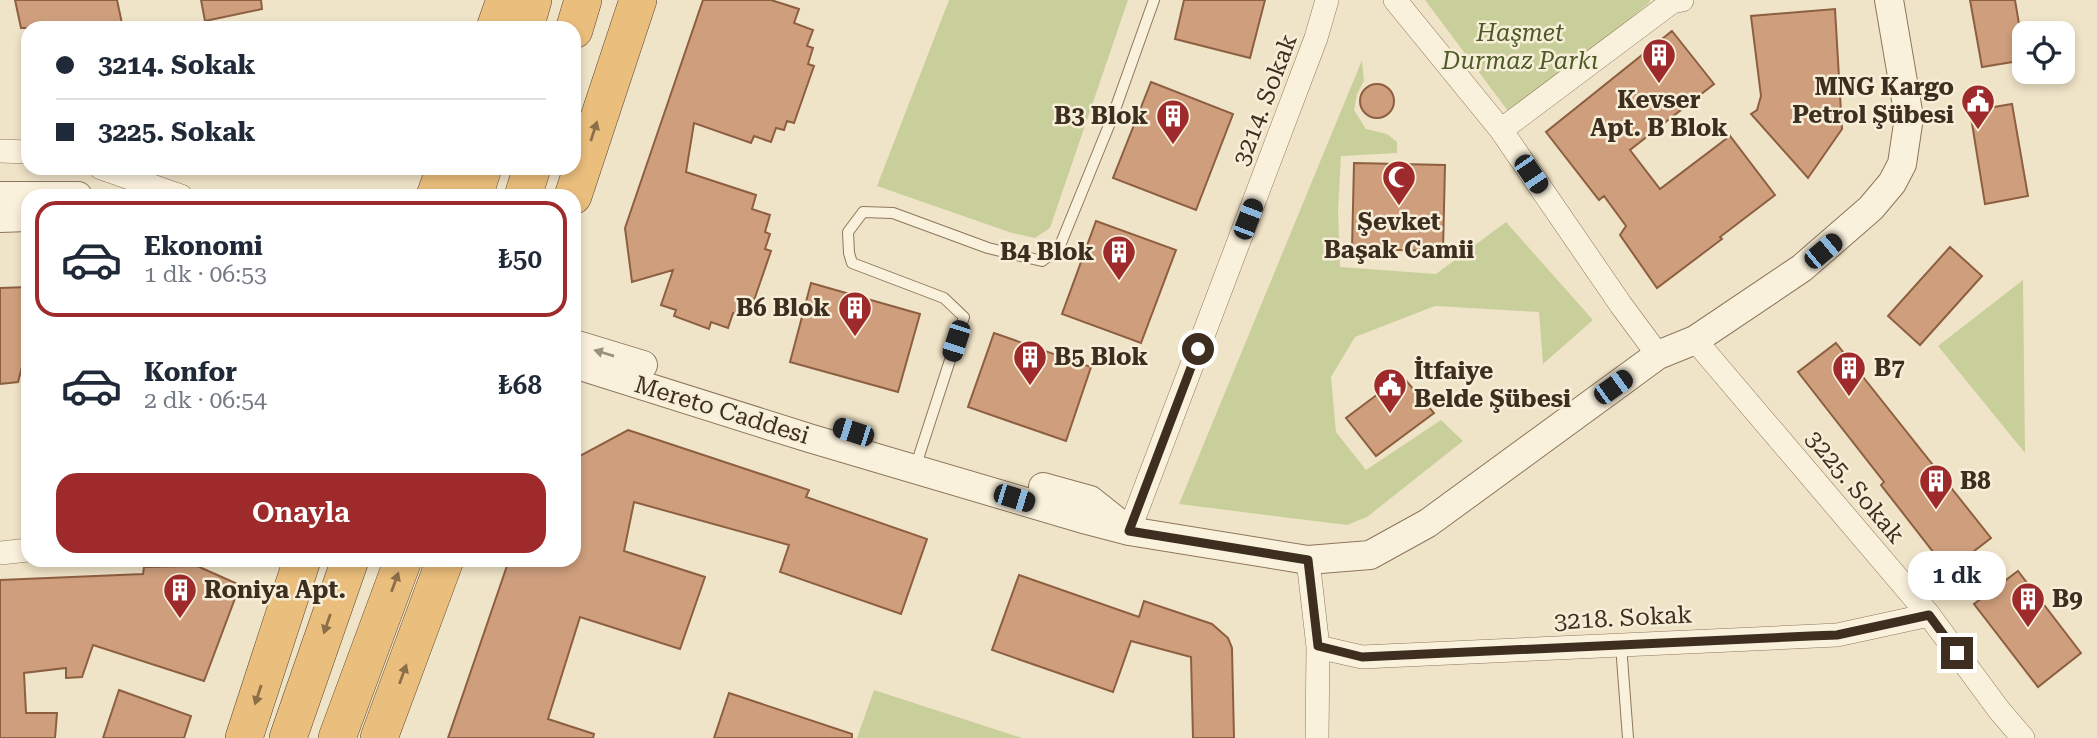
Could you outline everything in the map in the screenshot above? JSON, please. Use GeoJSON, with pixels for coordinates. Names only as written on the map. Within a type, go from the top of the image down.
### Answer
{"type":"FeatureCollection","features":[{"type":"Feature","properties":{"kind":"highway"},"geometry":{"type":"LineString","coordinates":[[498,21],[505,0]]}},
{"type":"Feature","properties":{"kind":"highway"},"geometry":{"type":"LineString","coordinates":[[527,21],[533,0]]}},
{"type":"Feature","properties":{"kind":"highway"},"geometry":{"type":"LineString","coordinates":[[577,21],[583,0]]}},
{"type":"Feature","properties":{"kind":"highway"},"geometry":{"type":"LineString","coordinates":[[581,172],[638,0]]}},
{"type":"Feature","properties":{"kind":"highway"},"geometry":{"type":"LineString","coordinates":[[244,738],[300,567]]}},
{"type":"Feature","properties":{"kind":"highway"},"geometry":{"type":"LineString","coordinates":[[288,738],[348,567]]}},
{"type":"Feature","properties":{"kind":"highway"},"geometry":{"type":"LineString","coordinates":[[337,738],[400,567]]}},
{"type":"Feature","properties":{"kind":"highway"},"geometry":{"type":"LineString","coordinates":[[384,734],[443,567]]}},
{"type":"Feature","properties":{"kind":"street","name":"3214. Sokak"},"geometry":{"type":"LineString","coordinates":[[1129,531],[1317,37],[1327,0]]}},
{"type":"Feature","properties":{"kind":"street"},"geometry":{"type":"LineString","coordinates":[[1395,0],[1501,130],[1658,355]]}},
{"type":"Feature","properties":{"kind":"street","name":"Mereto Caddesi"},"geometry":{"type":"LineString","coordinates":[[581,366],[809,438],[917,461],[1129,531],[1308,560],[1370,555],[1428,523],[1658,355],[1695,340],[1802,268],[1871,208],[1892,183],[1902,163],[1909,117],[1889,0]]}},
{"type":"Feature","properties":{"kind":"street"},"geometry":{"type":"LineString","coordinates":[[1501,130],[1675,1]]}},
{"type":"Feature","properties":{"kind":"street"},"geometry":{"type":"LineString","coordinates":[[0,147],[21,151]]}},
{"type":"Feature","properties":{"kind":"street"},"geometry":{"type":"LineString","coordinates":[[121,175],[161,189]]}},
{"type":"Feature","properties":{"kind":"street"},"geometry":{"type":"LineString","coordinates":[[0,196],[21,196]]}},
{"type":"Feature","properties":{"kind":"street"},"geometry":{"type":"LineString","coordinates":[[0,218],[21,217]]}},
{"type":"Feature","properties":{"kind":"street","name":"3225. Sokak"},"geometry":{"type":"LineString","coordinates":[[1695,340],[1929,615],[2023,738]]}},
{"type":"Feature","properties":{"kind":"street"},"geometry":{"type":"LineString","coordinates":[[581,346],[917,461]]}},
{"type":"Feature","properties":{"kind":"street"},"geometry":{"type":"LineString","coordinates":[[0,553],[21,552]]}},
{"type":"Feature","properties":{"kind":"street"},"geometry":{"type":"LineString","coordinates":[[1308,560],[1318,646],[1317,738]]}},
{"type":"Feature","properties":{"kind":"street","name":"3218. Sokak"},"geometry":{"type":"LineString","coordinates":[[1318,646],[1362,657],[1837,635],[1929,615]]}},
{"type":"Feature","properties":{"kind":"lane"},"geometry":{"type":"LineString","coordinates":[[917,461],[964,317],[944,298],[852,263],[848,232],[863,212],[893,213],[988,248],[1042,261],[1059,248],[1112,118],[1154,0]]}},
{"type":"Feature","properties":{"kind":"lane"},"geometry":{"type":"LineString","coordinates":[[1621,645],[1629,738]]}},
{"type":"Feature","properties":{"kind":"green space"},"geometry":{"type":"Polygon","coordinates":[[[949,0],[1128,0],[1050,228],[1035,238],[1012,233],[877,186],[949,0]]]}},
{"type":"Feature","properties":{"kind":"green space","name":"Haşmet Durmaz Parkı"},"geometry":{"type":"Polygon","coordinates":[[[1425,0],[1650,0],[1650,2],[1511,115],[1425,0]]]}},
{"type":"Feature","properties":{"kind":"green space"},"geometry":{"type":"Polygon","coordinates":[[[1362,60],[1364,81],[1357,94],[1354,110],[1366,129],[1387,134],[1397,142],[1397,153],[1341,156],[1338,210],[1340,267],[1436,274],[1506,222],[1593,320],[1543,364],[1539,312],[1435,306],[1355,337],[1331,377],[1336,432],[1366,470],[1441,420],[1463,441],[1367,517],[1347,525],[1179,504],[1362,60]]]}},
{"type":"Feature","properties":{"kind":"green space"},"geometry":{"type":"Polygon","coordinates":[[[2023,280],[2025,453],[1938,346],[2023,280]]]}},
{"type":"Feature","properties":{"kind":"green space"},"geometry":{"type":"Polygon","coordinates":[[[874,690],[1022,738],[857,738],[874,690]]]}},
{"type":"Feature","properties":{"kind":"building"},"geometry":{"type":"Polygon","coordinates":[[[15,0],[117,0],[122,21],[21,21],[21,28],[15,0]]]}},
{"type":"Feature","properties":{"kind":"building"},"geometry":{"type":"Polygon","coordinates":[[[201,0],[261,0],[262,9],[205,21],[201,0]]]}},
{"type":"Feature","properties":{"kind":"building"},"geometry":{"type":"Polygon","coordinates":[[[703,0],[771,0],[799,9],[794,23],[813,30],[807,46],[813,48],[808,64],[814,66],[794,123],[787,121],[784,130],[776,128],[771,142],[754,136],[751,143],[694,123],[686,172],[756,195],[752,209],[770,215],[765,232],[770,234],[765,249],[771,251],[751,309],[745,307],[741,316],[733,313],[728,328],[711,322],[709,329],[674,316],[676,310],[661,305],[673,270],[632,282],[625,228],[703,0]]]}},
{"type":"Feature","properties":{"kind":"building"},"geometry":{"type":"Polygon","coordinates":[[[1184,0],[1265,0],[1250,58],[1175,39],[1184,0]]]}},
{"type":"Feature","properties":{"kind":"building"},"geometry":{"type":"Polygon","coordinates":[[[1970,0],[2015,0],[2018,21],[2012,21],[2012,62],[1982,67],[1970,0]]]}},
{"type":"Feature","properties":{"kind":"building"},"geometry":{"type":"Polygon","coordinates":[[[1835,9],[1842,129],[1808,178],[1751,114],[1757,110],[1761,96],[1751,16],[1835,9]]]}},
{"type":"Feature","properties":{"kind":"building"},"geometry":{"type":"Polygon","coordinates":[[[1672,31],[1714,84],[1630,150],[1660,189],[1730,136],[1775,195],[1657,288],[1620,235],[1626,226],[1604,196],[1599,200],[1546,132],[1672,31]]]}},
{"type":"Feature","properties":{"kind":"building","name":"B3 Blok"},"geometry":{"type":"Polygon","coordinates":[[[1151,82],[1233,114],[1196,210],[1113,178],[1151,82]]]}},
{"type":"Feature","properties":{"kind":"building"},"geometry":{"type":"Polygon","coordinates":[[[1377,84],[1389,89],[1394,101],[1389,113],[1377,118],[1365,113],[1360,101],[1365,89],[1377,84]]]}},
{"type":"Feature","properties":{"kind":"building"},"geometry":{"type":"Polygon","coordinates":[[[2012,104],[2028,196],[1985,204],[1970,111],[2012,104]]]}},
{"type":"Feature","properties":{"kind":"building","name":"Şevket Başak Camii"},"geometry":{"type":"Polygon","coordinates":[[[1354,163],[1445,165],[1443,251],[1352,249],[1354,163]]]}},
{"type":"Feature","properties":{"kind":"building","name":"B4 Blok"},"geometry":{"type":"Polygon","coordinates":[[[1096,221],[1176,250],[1141,343],[1062,314],[1096,221]]]}},
{"type":"Feature","properties":{"kind":"building"},"geometry":{"type":"Polygon","coordinates":[[[1950,247],[1982,276],[1920,345],[1888,316],[1950,247]]]}},
{"type":"Feature","properties":{"kind":"building","name":"B6 Blok"},"geometry":{"type":"Polygon","coordinates":[[[811,283],[920,314],[898,392],[790,362],[811,283]]]}},
{"type":"Feature","properties":{"kind":"building"},"geometry":{"type":"Polygon","coordinates":[[[21,287],[21,371],[18,382],[0,384],[0,288],[21,287]]]}},
{"type":"Feature","properties":{"kind":"building","name":"B5 Blok"},"geometry":{"type":"Polygon","coordinates":[[[994,333],[1091,367],[1066,441],[968,407],[994,333]]]}},
{"type":"Feature","properties":{"kind":"building"},"geometry":{"type":"Polygon","coordinates":[[[1836,343],[1991,538],[1948,571],[1881,485],[1884,482],[1798,372],[1836,343]]]}},
{"type":"Feature","properties":{"kind":"building","name":"İtfaiye Belde Şübesi"},"geometry":{"type":"Polygon","coordinates":[[[1402,376],[1434,413],[1376,456],[1346,418],[1402,376]]]}},
{"type":"Feature","properties":{"kind":"building"},"geometry":{"type":"Polygon","coordinates":[[[628,430],[809,490],[806,497],[927,539],[901,614],[780,572],[789,545],[634,502],[624,551],[705,577],[680,649],[580,617],[548,719],[594,734],[593,738],[448,738],[507,567],[581,567],[581,455],[628,430]]]}},
{"type":"Feature","properties":{"kind":"building"},"geometry":{"type":"Polygon","coordinates":[[[144,567],[199,567],[240,585],[204,681],[93,645],[82,677],[66,678],[66,668],[24,673],[26,713],[57,713],[55,738],[0,738],[0,580],[143,574],[144,567]]]}},
{"type":"Feature","properties":{"kind":"building","name":"B9"},"geometry":{"type":"Polygon","coordinates":[[[2018,571],[2081,653],[2038,687],[1974,604],[2018,571]]]}},
{"type":"Feature","properties":{"kind":"building"},"geometry":{"type":"Polygon","coordinates":[[[1019,575],[1139,617],[1144,601],[1212,624],[1228,638],[1232,648],[1234,738],[1193,738],[1191,657],[1131,641],[1113,692],[992,650],[1019,575]]]}},
{"type":"Feature","properties":{"kind":"building"},"geometry":{"type":"Polygon","coordinates":[[[119,690],[191,716],[184,738],[103,738],[119,690]]]}},
{"type":"Feature","properties":{"kind":"building"},"geometry":{"type":"Polygon","coordinates":[[[729,693],[852,734],[852,738],[714,738],[729,693]]]}},
{"type":"Feature","properties":{"kind":"place","name":"Kevser Apt. B Blok"},"geometry":{"type":"Point","coordinates":[1659,85]}},
{"type":"Feature","properties":{"kind":"place","name":"MNG Kargo Petrol Şübesi"},"geometry":{"type":"Point","coordinates":[1978,131]}},
{"type":"Feature","properties":{"kind":"place","name":"B3 Blok"},"geometry":{"type":"Point","coordinates":[1173,146]}},
{"type":"Feature","properties":{"kind":"place","name":"Şevket Başak Camii"},"geometry":{"type":"Point","coordinates":[1399,207]}},
{"type":"Feature","properties":{"kind":"place","name":"B4 Blok"},"geometry":{"type":"Point","coordinates":[1119,282]}},
{"type":"Feature","properties":{"kind":"place","name":"B6 Blok"},"geometry":{"type":"Point","coordinates":[855,338]}},
{"type":"Feature","properties":{"kind":"place","name":"B5 Blok"},"geometry":{"type":"Point","coordinates":[1030,387]}},
{"type":"Feature","properties":{"kind":"place","name":"B7"},"geometry":{"type":"Point","coordinates":[1849,398]}},
{"type":"Feature","properties":{"kind":"place","name":"İtfaiye Belde Şübesi"},"geometry":{"type":"Point","coordinates":[1390,415]}},
{"type":"Feature","properties":{"kind":"place","name":"B8"},"geometry":{"type":"Point","coordinates":[1936,511]}},
{"type":"Feature","properties":{"kind":"place","name":"Roniya Apt."},"geometry":{"type":"Point","coordinates":[180,620]}},
{"type":"Feature","properties":{"kind":"place","name":"B9"},"geometry":{"type":"Point","coordinates":[2028,629]}},
{"type":"Feature","properties":{"kind":"route"},"geometry":{"type":"LineString","coordinates":[[1198,349],[1129,531],[1308,560],[1318,646],[1362,657],[1837,635],[1929,615],[1957,653]]}}]}
